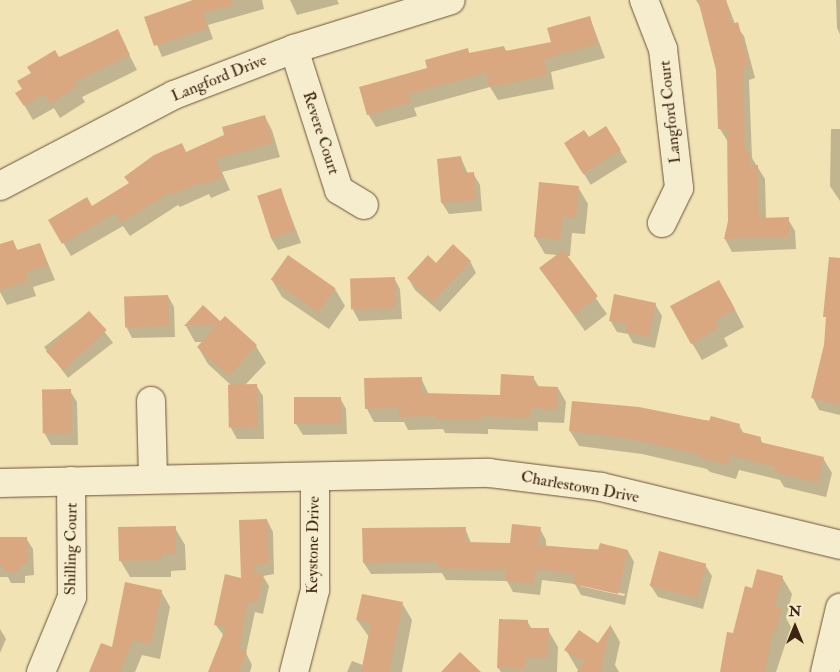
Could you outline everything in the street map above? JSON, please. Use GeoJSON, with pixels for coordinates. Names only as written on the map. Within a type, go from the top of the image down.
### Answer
{"type":"FeatureCollection","features":[{"type":"Feature","properties":{"kind":"street","name":"Langford Drive"},"geometry":{"type":"LineString","coordinates":[[0,186],[174,95],[294,49],[451,0]]}},
{"type":"Feature","properties":{"kind":"street","name":"Langford Court"},"geometry":{"type":"LineString","coordinates":[[644,0],[663,49],[679,188],[662,223]]}},
{"type":"Feature","properties":{"kind":"street","name":"Revere Court"},"geometry":{"type":"LineString","coordinates":[[294,49],[339,190],[364,205]]}},
{"type":"Feature","properties":{"kind":"street"},"geometry":{"type":"LineString","coordinates":[[151,401],[153,479]]}},
{"type":"Feature","properties":{"kind":"street","name":"Charlestown Drive"},"geometry":{"type":"LineString","coordinates":[[71,481],[489,473],[601,488],[840,545]]}},
{"type":"Feature","properties":{"kind":"street","name":"Keystone Drive"},"geometry":{"type":"LineString","coordinates":[[294,672],[315,590],[314,477]]}},
{"type":"Feature","properties":{"kind":"street"},"geometry":{"type":"LineString","coordinates":[[0,483],[71,481]]}},
{"type":"Feature","properties":{"kind":"street","name":"Shilling Court"},"geometry":{"type":"LineString","coordinates":[[41,672],[72,597],[71,481]]}},
{"type":"Feature","properties":{"kind":"street"},"geometry":{"type":"LineString","coordinates":[[825,672],[840,608]]}},
{"type":"Feature","properties":{"kind":"building"},"geometry":{"type":"Polygon","coordinates":[[[193,0],[232,0],[233,5],[203,13],[208,28],[154,46],[144,17],[193,0]]]}},
{"type":"Feature","properties":{"kind":"building"},"geometry":{"type":"Polygon","coordinates":[[[698,0],[726,0],[732,24],[738,22],[749,65],[743,67],[745,151],[750,151],[750,165],[758,165],[759,218],[789,217],[789,237],[724,239],[728,221],[727,129],[718,129],[716,70],[698,0]]]}},
{"type":"Feature","properties":{"kind":"building"},"geometry":{"type":"Polygon","coordinates":[[[590,16],[598,44],[544,59],[548,75],[489,87],[486,73],[408,94],[410,103],[367,115],[359,87],[427,68],[425,60],[468,48],[469,53],[504,46],[505,51],[551,42],[547,28],[590,16]]]}},
{"type":"Feature","properties":{"kind":"building"},"geometry":{"type":"Polygon","coordinates":[[[118,29],[130,55],[74,82],[77,87],[50,104],[45,94],[24,106],[15,93],[22,89],[17,81],[31,73],[27,67],[55,50],[59,57],[118,29]]]}},
{"type":"Feature","properties":{"kind":"building"},"geometry":{"type":"Polygon","coordinates":[[[265,115],[273,143],[215,159],[223,177],[203,185],[201,182],[171,195],[170,192],[121,223],[115,213],[62,244],[48,220],[87,197],[92,206],[129,183],[124,177],[154,155],[182,143],[186,152],[224,135],[222,127],[265,115]]]}},
{"type":"Feature","properties":{"kind":"building"},"geometry":{"type":"Polygon","coordinates":[[[606,126],[621,150],[583,174],[564,143],[584,130],[589,137],[606,126]]]}},
{"type":"Feature","properties":{"kind":"building"},"geometry":{"type":"Polygon","coordinates":[[[461,156],[463,173],[474,172],[476,200],[441,203],[437,159],[461,156]]]}},
{"type":"Feature","properties":{"kind":"building"},"geometry":{"type":"Polygon","coordinates":[[[539,182],[579,186],[576,218],[563,216],[560,240],[534,237],[539,182]]]}},
{"type":"Feature","properties":{"kind":"building"},"geometry":{"type":"Polygon","coordinates":[[[281,188],[295,231],[271,239],[257,196],[281,188]]]}},
{"type":"Feature","properties":{"kind":"building"},"geometry":{"type":"Polygon","coordinates":[[[13,240],[17,250],[40,243],[48,265],[26,272],[28,281],[0,290],[0,244],[13,240]]]}},
{"type":"Feature","properties":{"kind":"building"},"geometry":{"type":"Polygon","coordinates":[[[453,244],[471,261],[433,302],[407,278],[428,255],[436,263],[453,244]]]}},
{"type":"Feature","properties":{"kind":"building"},"geometry":{"type":"Polygon","coordinates":[[[563,250],[598,296],[574,314],[539,268],[563,250]]]}},
{"type":"Feature","properties":{"kind":"building"},"geometry":{"type":"Polygon","coordinates":[[[288,255],[336,288],[318,313],[271,280],[288,255]]]}},
{"type":"Feature","properties":{"kind":"building"},"geometry":{"type":"Polygon","coordinates":[[[829,257],[840,258],[840,405],[811,398],[824,345],[826,317],[823,317],[829,257]]]}},
{"type":"Feature","properties":{"kind":"building"},"geometry":{"type":"Polygon","coordinates":[[[395,277],[396,308],[351,310],[350,279],[395,277]]]}},
{"type":"Feature","properties":{"kind":"building"},"geometry":{"type":"Polygon","coordinates":[[[719,280],[735,309],[715,320],[719,328],[691,344],[670,306],[719,280]]]}},
{"type":"Feature","properties":{"kind":"building"},"geometry":{"type":"Polygon","coordinates":[[[614,294],[656,303],[649,337],[625,332],[627,324],[609,321],[614,294]]]}},
{"type":"Feature","properties":{"kind":"building"},"geometry":{"type":"Polygon","coordinates":[[[168,295],[169,326],[125,328],[124,297],[168,295]]]}},
{"type":"Feature","properties":{"kind":"building"},"geometry":{"type":"Polygon","coordinates":[[[203,305],[220,321],[225,316],[257,345],[229,376],[197,347],[217,325],[184,326],[203,305]]]}},
{"type":"Feature","properties":{"kind":"building"},"geometry":{"type":"Polygon","coordinates":[[[89,311],[107,330],[64,370],[46,351],[89,311]]]}},
{"type":"Feature","properties":{"kind":"building"},"geometry":{"type":"Polygon","coordinates":[[[501,374],[534,376],[533,386],[558,387],[557,410],[531,408],[530,418],[481,416],[481,420],[436,420],[436,416],[399,417],[399,408],[365,409],[364,378],[422,377],[422,393],[500,395],[501,374]]]}},
{"type":"Feature","properties":{"kind":"building"},"geometry":{"type":"Polygon","coordinates":[[[257,384],[258,427],[229,427],[228,385],[257,384]]]}},
{"type":"Feature","properties":{"kind":"building"},"geometry":{"type":"Polygon","coordinates":[[[71,389],[72,433],[43,433],[42,390],[71,389]]]}},
{"type":"Feature","properties":{"kind":"building"},"geometry":{"type":"Polygon","coordinates":[[[294,397],[341,397],[341,424],[294,424],[294,397]]]}},
{"type":"Feature","properties":{"kind":"building"},"geometry":{"type":"Polygon","coordinates":[[[572,401],[639,407],[709,421],[711,416],[740,424],[738,431],[761,437],[760,442],[824,457],[818,483],[774,472],[775,467],[730,455],[728,465],[700,458],[701,455],[632,439],[569,431],[572,401]]]}},
{"type":"Feature","properties":{"kind":"building"},"geometry":{"type":"Polygon","coordinates":[[[267,519],[269,563],[255,565],[254,572],[264,574],[257,603],[248,601],[239,649],[247,652],[239,672],[208,672],[226,627],[214,625],[225,574],[241,578],[239,520],[267,519]]]}},
{"type":"Feature","properties":{"kind":"building"},"geometry":{"type":"Polygon","coordinates":[[[512,524],[541,527],[538,545],[598,550],[600,543],[628,550],[618,594],[573,584],[575,574],[536,569],[534,584],[505,581],[507,570],[438,568],[438,561],[363,563],[362,528],[466,527],[465,542],[510,543],[512,524]]]}},
{"type":"Feature","properties":{"kind":"building"},"geometry":{"type":"Polygon","coordinates":[[[176,526],[176,554],[162,554],[162,560],[119,561],[118,527],[176,526]]]}},
{"type":"Feature","properties":{"kind":"building"},"geometry":{"type":"Polygon","coordinates":[[[0,537],[27,537],[28,564],[19,565],[19,572],[4,572],[3,566],[0,566],[0,537]]]}},
{"type":"Feature","properties":{"kind":"building"},"geometry":{"type":"Polygon","coordinates":[[[659,551],[706,564],[697,598],[650,586],[659,551]]]}},
{"type":"Feature","properties":{"kind":"building"},"geometry":{"type":"Polygon","coordinates":[[[757,569],[783,576],[775,607],[782,608],[776,631],[773,630],[765,672],[720,672],[727,632],[733,633],[745,586],[752,588],[757,569]]]}},
{"type":"Feature","properties":{"kind":"building"},"geometry":{"type":"Polygon","coordinates":[[[125,582],[162,590],[151,644],[133,640],[120,672],[89,672],[101,643],[112,647],[125,582]]]}},
{"type":"Feature","properties":{"kind":"building"},"geometry":{"type":"Polygon","coordinates":[[[362,594],[403,602],[389,672],[361,672],[371,623],[356,620],[362,594]]]}},
{"type":"Feature","properties":{"kind":"building"},"geometry":{"type":"Polygon","coordinates":[[[499,619],[528,620],[528,628],[549,628],[548,658],[525,658],[525,669],[497,668],[499,619]]]}},
{"type":"Feature","properties":{"kind":"building"},"geometry":{"type":"Polygon","coordinates":[[[611,624],[600,672],[577,672],[586,659],[578,659],[564,650],[579,630],[598,643],[611,624]]]}},
{"type":"Feature","properties":{"kind":"building"},"geometry":{"type":"Polygon","coordinates":[[[460,652],[481,672],[441,672],[460,652]]]}}]}
